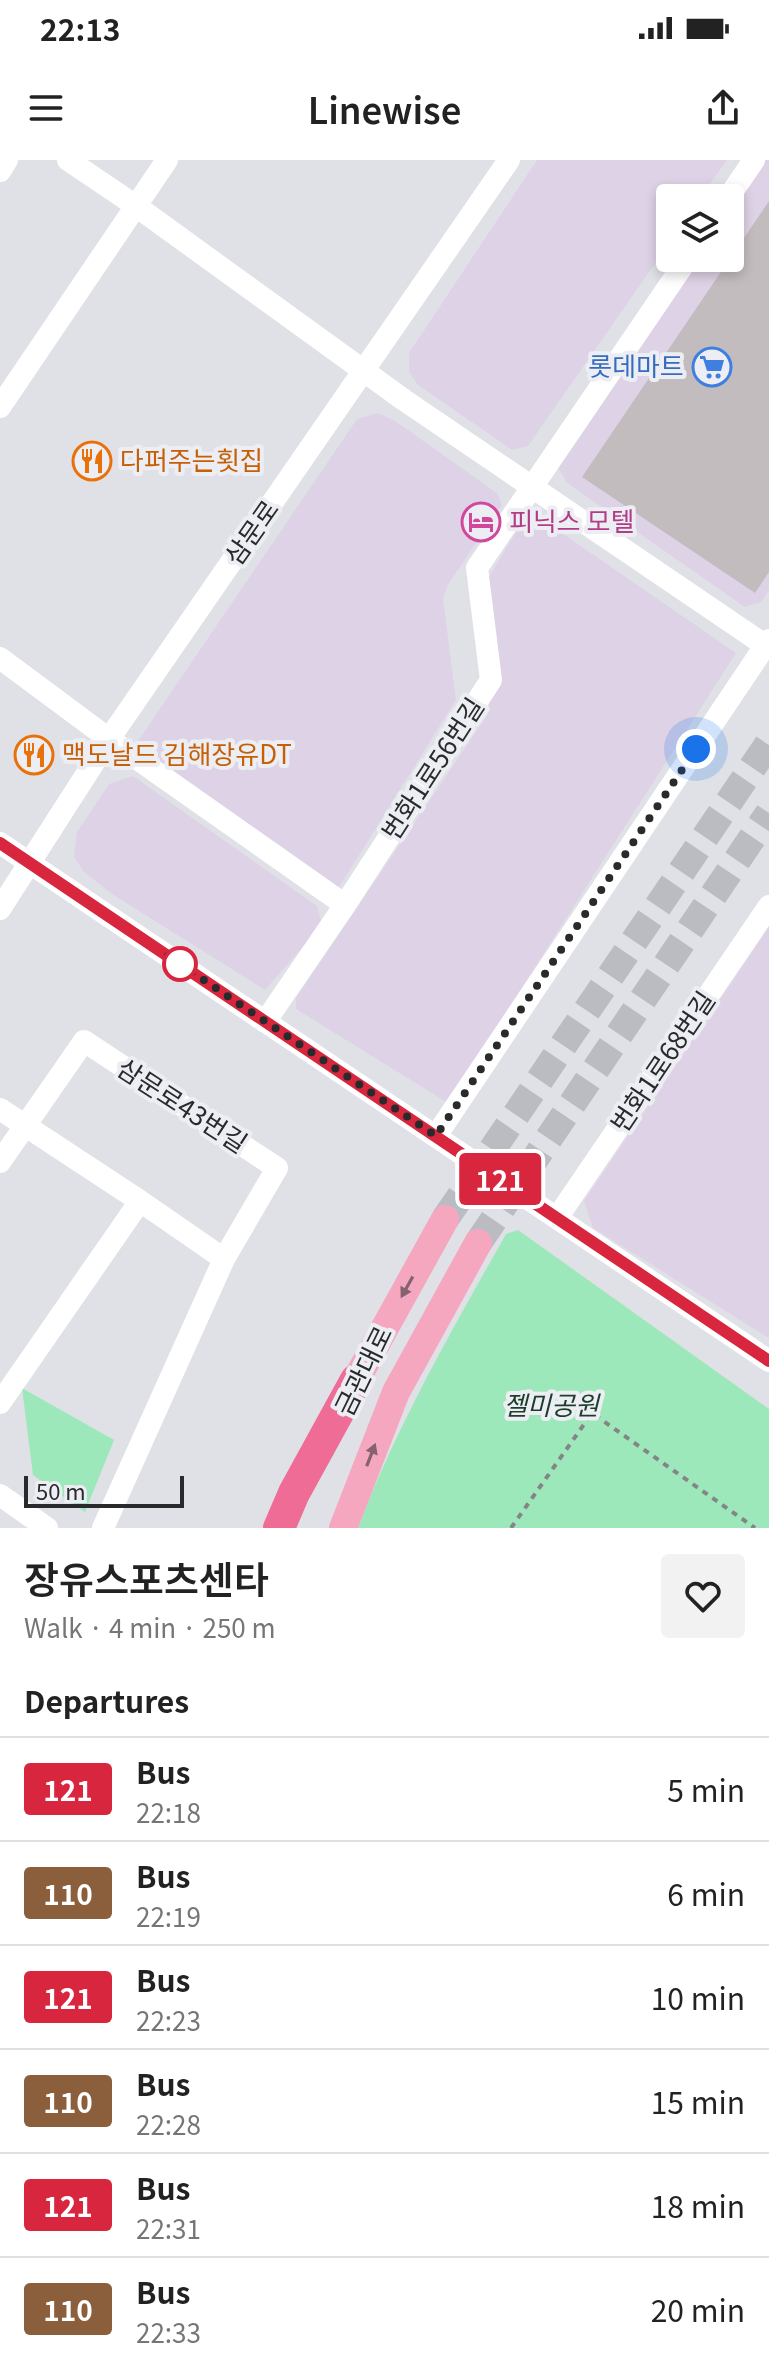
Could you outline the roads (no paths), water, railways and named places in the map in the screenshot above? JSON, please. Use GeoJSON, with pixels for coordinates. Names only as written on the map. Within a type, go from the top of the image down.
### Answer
{"type":"FeatureCollection","features":[{"type":"Feature","properties":{"kind":"highway"},"geometry":{"type":"LineString","coordinates":[[279,1528],[294,1493],[356,1380]]}},
{"type":"Feature","properties":{"kind":"main road","name":"금관대로"},"geometry":{"type":"LineString","coordinates":[[295,1528],[356,1380],[445,1219]]}},
{"type":"Feature","properties":{"kind":"main road"},"geometry":{"type":"LineString","coordinates":[[343,1528],[396,1392],[478,1243]]}},
{"type":"Feature","properties":{"kind":"street"},"geometry":{"type":"LineString","coordinates":[[0,171],[7,160]]}},
{"type":"Feature","properties":{"kind":"street"},"geometry":{"type":"LineString","coordinates":[[68,160],[404,400],[768,645],[436,1136]]}},
{"type":"Feature","properties":{"kind":"street"},"geometry":{"type":"LineString","coordinates":[[0,407],[167,160]]}},
{"type":"Feature","properties":{"kind":"street","name":"삼문로"},"geometry":{"type":"LineString","coordinates":[[0,909],[109,739],[509,160]]}},
{"type":"Feature","properties":{"kind":"street"},"geometry":{"type":"LineString","coordinates":[[738,184],[754,160]]}},
{"type":"Feature","properties":{"kind":"street","name":"번화1로56번길"},"geometry":{"type":"LineString","coordinates":[[265,1022],[491,680],[477,568],[679,272]]}},
{"type":"Feature","properties":{"kind":"street"},"geometry":{"type":"LineString","coordinates":[[0,658],[109,739],[345,905]]}},
{"type":"Feature","properties":{"kind":"street"},"geometry":{"type":"LineString","coordinates":[[0,843],[769,1361]]}},
{"type":"Feature","properties":{"kind":"street","name":"번화1로68번길"},"geometry":{"type":"LineString","coordinates":[[557,1218],[769,906]]}},
{"type":"Feature","properties":{"kind":"street","name":"삼문로43번길"},"geometry":{"type":"LineString","coordinates":[[0,1162],[84,1041],[277,1168],[224,1259],[103,1528]]}},
{"type":"Feature","properties":{"kind":"street"},"geometry":{"type":"LineString","coordinates":[[0,1109],[224,1259]]}},
{"type":"Feature","properties":{"kind":"street"},"geometry":{"type":"LineString","coordinates":[[0,1403],[140,1201]]}},
{"type":"Feature","properties":{"kind":"street"},"geometry":{"type":"LineString","coordinates":[[0,1495],[47,1528]]}},
{"type":"Feature","properties":{"kind":"tunnel"},"geometry":{"type":"LineString","coordinates":[[445,1219],[769,743]]}},
{"type":"Feature","properties":{"kind":"tunnel"},"geometry":{"type":"LineString","coordinates":[[478,1243],[769,813]]}},
{"type":"Feature","properties":{"kind":"place","name":"롯데마트"},"geometry":{"type":"Point","coordinates":[712,367]}},
{"type":"Feature","properties":{"kind":"place","name":"다퍼주는횟집"},"geometry":{"type":"Point","coordinates":[92,461]}},
{"type":"Feature","properties":{"kind":"place","name":"피닉스 모텔"},"geometry":{"type":"Point","coordinates":[481,522]}},
{"type":"Feature","properties":{"kind":"place","name":"맥도날드 김해장유DT"},"geometry":{"type":"Point","coordinates":[34,755]}},
{"type":"Feature","properties":{"kind":"park label","name":"젤미공원"},"geometry":{"type":"Point","coordinates":[551,1406]}}]}
